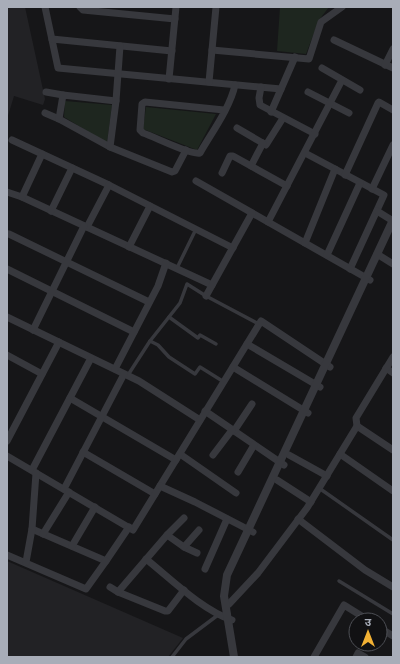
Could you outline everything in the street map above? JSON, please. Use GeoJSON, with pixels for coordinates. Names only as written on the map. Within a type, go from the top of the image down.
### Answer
{"type":"FeatureCollection","features":[{"type":"Feature","properties":{"kind":"street"},"geometry":{"type":"LineString","coordinates":[[44,7],[58,68],[281,89]]}},
{"type":"Feature","properties":{"kind":"street"},"geometry":{"type":"LineString","coordinates":[[80,7],[83,10],[175,19]]}},
{"type":"Feature","properties":{"kind":"street"},"geometry":{"type":"LineString","coordinates":[[134,15],[135,7]]}},
{"type":"Feature","properties":{"kind":"street"},"geometry":{"type":"LineString","coordinates":[[169,78],[176,7]]}},
{"type":"Feature","properties":{"kind":"street"},"geometry":{"type":"LineString","coordinates":[[209,82],[216,7]]}},
{"type":"Feature","properties":{"kind":"street"},"geometry":{"type":"LineString","coordinates":[[212,50],[309,59],[321,22],[340,7]]}},
{"type":"Feature","properties":{"kind":"street"},"geometry":{"type":"LineString","coordinates":[[52,39],[172,51]]}},
{"type":"Feature","properties":{"kind":"street"},"geometry":{"type":"LineString","coordinates":[[334,40],[393,68]]}},
{"type":"Feature","properties":{"kind":"street"},"geometry":{"type":"LineString","coordinates":[[110,147],[116,101],[120,46]]}},
{"type":"Feature","properties":{"kind":"street"},"geometry":{"type":"LineString","coordinates":[[385,65],[393,49]]}},
{"type":"Feature","properties":{"kind":"street"},"geometry":{"type":"LineString","coordinates":[[271,112],[295,57]]}},
{"type":"Feature","properties":{"kind":"street"},"geometry":{"type":"LineString","coordinates":[[322,68],[360,90]]}},
{"type":"Feature","properties":{"kind":"street"},"geometry":{"type":"LineString","coordinates":[[268,222],[342,80]]}},
{"type":"Feature","properties":{"kind":"street"},"geometry":{"type":"LineString","coordinates":[[224,110],[145,102],[142,104],[140,130],[186,150],[197,154],[200,153],[233,95],[235,85]]}},
{"type":"Feature","properties":{"kind":"street"},"geometry":{"type":"LineString","coordinates":[[261,87],[259,98],[260,105],[314,134]]}},
{"type":"Feature","properties":{"kind":"street"},"geometry":{"type":"LineString","coordinates":[[46,92],[116,101]]}},
{"type":"Feature","properties":{"kind":"street"},"geometry":{"type":"LineString","coordinates":[[308,92],[349,113]]}},
{"type":"Feature","properties":{"kind":"street"},"geometry":{"type":"LineString","coordinates":[[59,119],[63,95]]}},
{"type":"Feature","properties":{"kind":"street"},"geometry":{"type":"LineString","coordinates":[[345,175],[378,103],[379,102],[393,110]]}},
{"type":"Feature","properties":{"kind":"street"},"geometry":{"type":"LineString","coordinates":[[45,113],[110,147],[172,172],[175,171],[186,150]]}},
{"type":"Feature","properties":{"kind":"street"},"geometry":{"type":"LineString","coordinates":[[237,128],[263,143],[268,144],[283,118]]}},
{"type":"Feature","properties":{"kind":"street"},"geometry":{"type":"LineString","coordinates":[[12,140],[109,185],[233,248]]}},
{"type":"Feature","properties":{"kind":"street"},"geometry":{"type":"LineString","coordinates":[[251,166],[263,143]]}},
{"type":"Feature","properties":{"kind":"street"},"geometry":{"type":"LineString","coordinates":[[372,189],[393,145]]}},
{"type":"Feature","properties":{"kind":"street"},"geometry":{"type":"LineString","coordinates":[[305,153],[384,196],[350,269]]}},
{"type":"Feature","properties":{"kind":"street"},"geometry":{"type":"LineString","coordinates":[[22,197],[42,154]]}},
{"type":"Feature","properties":{"kind":"street"},"geometry":{"type":"LineString","coordinates":[[222,173],[230,156],[288,186]]}},
{"type":"Feature","properties":{"kind":"street"},"geometry":{"type":"LineString","coordinates":[[51,210],[72,168]]}},
{"type":"Feature","properties":{"kind":"street"},"geometry":{"type":"LineString","coordinates":[[305,243],[335,170]]}},
{"type":"Feature","properties":{"kind":"street"},"geometry":{"type":"LineString","coordinates":[[196,181],[368,278]]}},
{"type":"Feature","properties":{"kind":"street"},"geometry":{"type":"LineString","coordinates":[[327,255],[360,183]]}},
{"type":"Feature","properties":{"kind":"street"},"geometry":{"type":"LineString","coordinates":[[34,330],[67,262],[109,185]]}},
{"type":"Feature","properties":{"kind":"street"},"geometry":{"type":"LineString","coordinates":[[7,192],[51,210],[212,285]]}},
{"type":"Feature","properties":{"kind":"street"},"geometry":{"type":"LineString","coordinates":[[129,247],[150,206]]}},
{"type":"Feature","properties":{"kind":"street"},"geometry":{"type":"LineString","coordinates":[[229,619],[229,592],[231,579],[251,531],[379,255],[393,220],[377,211]]}},
{"type":"Feature","properties":{"kind":"street"},"geometry":{"type":"LineString","coordinates":[[206,296],[252,212]]}},
{"type":"Feature","properties":{"kind":"street"},"geometry":{"type":"LineString","coordinates":[[379,255],[393,231]]}},
{"type":"Feature","properties":{"kind":"street"},"geometry":{"type":"LineString","coordinates":[[9,234],[149,302]]}},
{"type":"Feature","properties":{"kind":"street"},"geometry":{"type":"LineString","coordinates":[[379,255],[393,264]]}},
{"type":"Feature","properties":{"kind":"street"},"geometry":{"type":"LineString","coordinates":[[115,369],[158,286],[166,263]]}},
{"type":"Feature","properties":{"kind":"street"},"geometry":{"type":"LineString","coordinates":[[7,269],[134,332]]}},
{"type":"Feature","properties":{"kind":"street"},"geometry":{"type":"LineString","coordinates":[[7,317],[126,374],[200,420]]}},
{"type":"Feature","properties":{"kind":"street"},"geometry":{"type":"LineString","coordinates":[[7,456],[134,530],[261,321],[327,366]]}},
{"type":"Feature","properties":{"kind":"street"},"geometry":{"type":"LineString","coordinates":[[7,441],[59,342]]}},
{"type":"Feature","properties":{"kind":"street"},"geometry":{"type":"LineString","coordinates":[[247,344],[318,386]]}},
{"type":"Feature","properties":{"kind":"street"},"geometry":{"type":"LineString","coordinates":[[7,355],[42,374]]}},
{"type":"Feature","properties":{"kind":"street"},"geometry":{"type":"LineString","coordinates":[[229,604],[258,573],[311,502],[357,426],[356,418],[393,357]]}},
{"type":"Feature","properties":{"kind":"street"},"geometry":{"type":"LineString","coordinates":[[26,562],[32,529],[34,472],[91,358]]}},
{"type":"Feature","properties":{"kind":"street"},"geometry":{"type":"LineString","coordinates":[[233,367],[306,412]]}},
{"type":"Feature","properties":{"kind":"street"},"geometry":{"type":"LineString","coordinates":[[386,368],[393,373]]}},
{"type":"Feature","properties":{"kind":"street"},"geometry":{"type":"LineString","coordinates":[[43,534],[66,491],[83,452],[126,374]]}},
{"type":"Feature","properties":{"kind":"street"},"geometry":{"type":"LineString","coordinates":[[70,398],[178,457],[236,493]]}},
{"type":"Feature","properties":{"kind":"street"},"geometry":{"type":"LineString","coordinates":[[213,455],[252,404]]}},
{"type":"Feature","properties":{"kind":"street"},"geometry":{"type":"LineString","coordinates":[[205,411],[282,464]]}},
{"type":"Feature","properties":{"kind":"street"},"geometry":{"type":"LineString","coordinates":[[237,657],[224,596],[227,574],[277,480],[282,464],[288,455],[306,412]]}},
{"type":"Feature","properties":{"kind":"street"},"geometry":{"type":"LineString","coordinates":[[357,426],[393,450]]}},
{"type":"Feature","properties":{"kind":"street"},"geometry":{"type":"LineString","coordinates":[[238,472],[254,445]]}},
{"type":"Feature","properties":{"kind":"street"},"geometry":{"type":"LineString","coordinates":[[83,452],[155,494]]}},
{"type":"Feature","properties":{"kind":"street"},"geometry":{"type":"LineString","coordinates":[[340,454],[393,491]]}},
{"type":"Feature","properties":{"kind":"street"},"geometry":{"type":"LineString","coordinates":[[288,455],[327,476]]}},
{"type":"Feature","properties":{"kind":"street"},"geometry":{"type":"LineString","coordinates":[[277,480],[311,502]]}},
{"type":"Feature","properties":{"kind":"street"},"geometry":{"type":"LineString","coordinates":[[160,486],[251,531]]}},
{"type":"Feature","properties":{"kind":"street"},"geometry":{"type":"LineString","coordinates":[[72,546],[95,507]]}},
{"type":"Feature","properties":{"kind":"street"},"geometry":{"type":"LineString","coordinates":[[118,592],[167,535],[184,518]]}},
{"type":"Feature","properties":{"kind":"street"},"geometry":{"type":"LineString","coordinates":[[205,569],[227,519]]}},
{"type":"Feature","properties":{"kind":"street"},"geometry":{"type":"LineString","coordinates":[[298,519],[365,570],[393,587]]}},
{"type":"Feature","properties":{"kind":"street"},"geometry":{"type":"LineString","coordinates":[[7,555],[86,589],[129,527]]}},
{"type":"Feature","properties":{"kind":"street"},"geometry":{"type":"LineString","coordinates":[[32,529],[106,561]]}},
{"type":"Feature","properties":{"kind":"street"},"geometry":{"type":"LineString","coordinates":[[184,547],[199,530]]}},
{"type":"Feature","properties":{"kind":"street"},"geometry":{"type":"LineString","coordinates":[[167,535],[184,547],[196,553]]}},
{"type":"Feature","properties":{"kind":"street"},"geometry":{"type":"LineString","coordinates":[[146,559],[218,615],[229,619]]}},
{"type":"Feature","properties":{"kind":"street"},"geometry":{"type":"LineString","coordinates":[[110,587],[118,592],[165,611],[168,611],[184,590]]}},
{"type":"Feature","properties":{"kind":"street"},"geometry":{"type":"LineString","coordinates":[[314,657],[344,605],[355,612]]}},
{"type":"Feature","properties":{"kind":"street"},"geometry":{"type":"LineString","coordinates":[[356,657],[358,653],[365,657]]}},
{"type":"Feature","properties":{"kind":"lane"},"geometry":{"type":"LineString","coordinates":[[177,268],[196,229]]}},
{"type":"Feature","properties":{"kind":"lane"},"geometry":{"type":"LineString","coordinates":[[126,374],[180,303],[187,284],[206,296],[259,324]]}},
{"type":"Feature","properties":{"kind":"lane"},"geometry":{"type":"LineString","coordinates":[[170,317],[198,338],[200,335],[216,344]]}},
{"type":"Feature","properties":{"kind":"lane"},"geometry":{"type":"LineString","coordinates":[[150,341],[158,345],[169,357],[195,374],[200,367],[224,382]]}},
{"type":"Feature","properties":{"kind":"lane"},"geometry":{"type":"LineString","coordinates":[[319,488],[393,540]]}},
{"type":"Feature","properties":{"kind":"lane"},"geometry":{"type":"LineString","coordinates":[[339,580],[393,614]]}},
{"type":"Feature","properties":{"kind":"lane"},"geometry":{"type":"LineString","coordinates":[[172,657],[186,639],[218,615]]}},
{"type":"Feature","properties":{"kind":"shaded area"},"geometry":{"type":"Polygon","coordinates":[[[7,7],[25,7],[45,99],[43,105],[14,96],[7,119],[7,7]]]}},
{"type":"Feature","properties":{"kind":"shaded area"},"geometry":{"type":"Polygon","coordinates":[[[280,7],[329,7],[319,20],[306,54],[277,51],[280,7]]]}},
{"type":"Feature","properties":{"kind":"shaded area"},"geometry":{"type":"Polygon","coordinates":[[[65,101],[112,105],[107,143],[64,117],[65,101]]]}},
{"type":"Feature","properties":{"kind":"shaded area"},"geometry":{"type":"Polygon","coordinates":[[[146,107],[216,114],[197,150],[143,129],[146,107]]]}},
{"type":"Feature","properties":{"kind":"shaded area"},"geometry":{"type":"Polygon","coordinates":[[[7,561],[183,638],[168,657],[7,657],[7,561]]]}}]}
